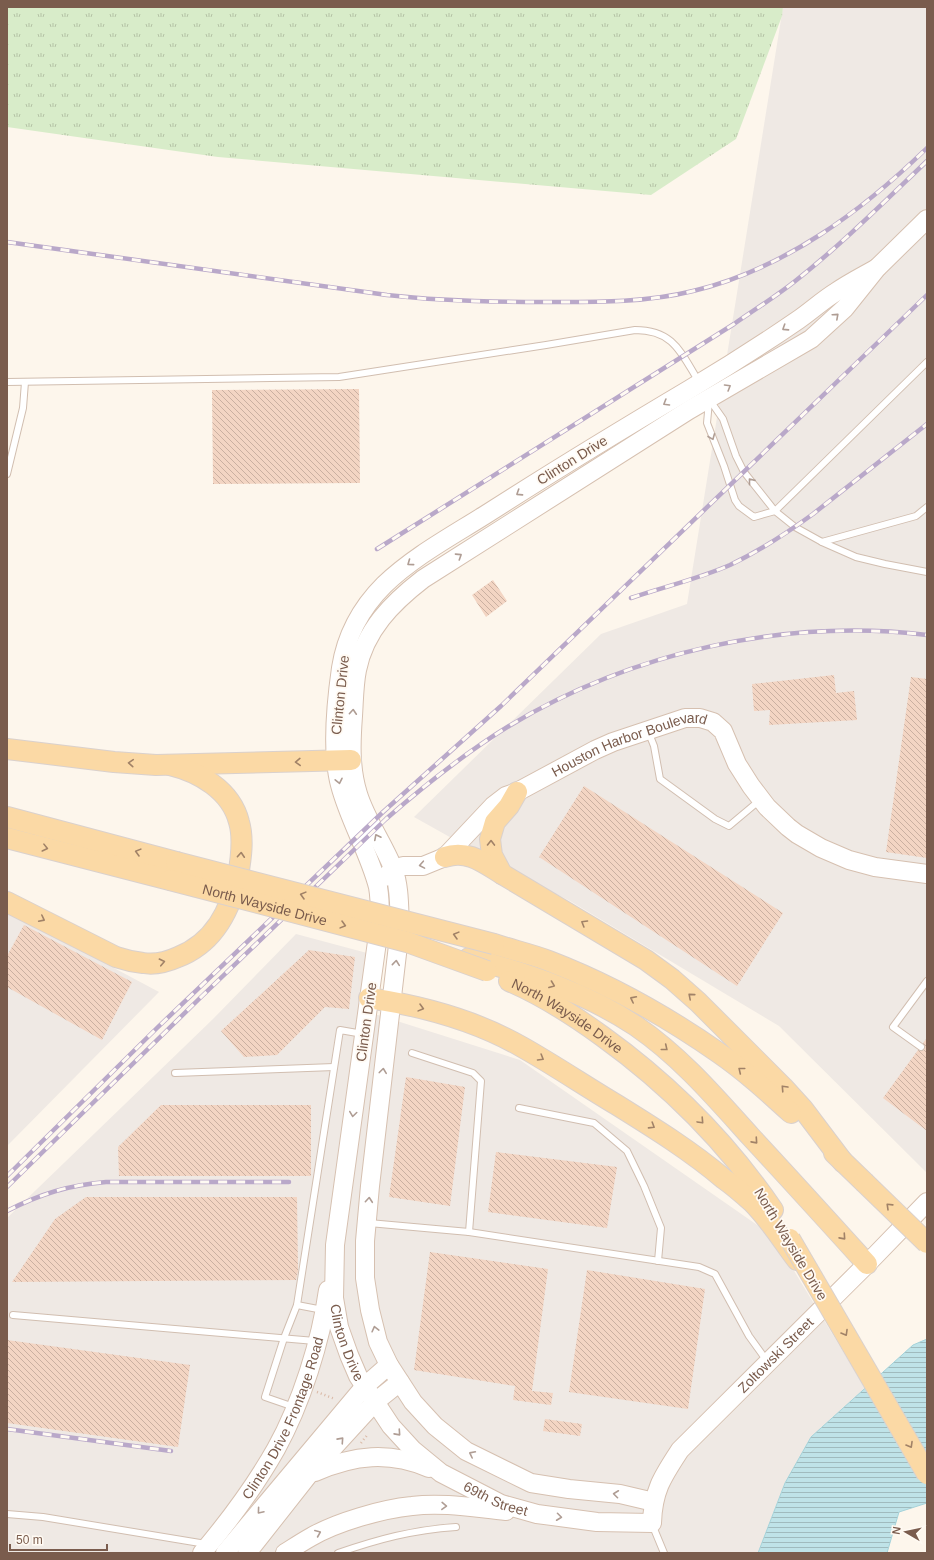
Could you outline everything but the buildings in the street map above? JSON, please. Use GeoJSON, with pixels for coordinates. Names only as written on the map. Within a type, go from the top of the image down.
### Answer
{"type":"FeatureCollection","features":[{"type":"Feature","properties":{"kind":"main road","name":"Clinton Drive"},"geometry":{"type":"LineString","coordinates":[[375,1402],[348,1355],[339,1327],[331,1311],[334,1298],[335,1245],[338,1219],[380,920],[380,900],[377,884],[340,787],[343,760],[351,734],[357,669],[373,631],[399,597],[423,579],[536,506],[709,399],[811,339],[845,308],[876,268],[927,219]]}},
{"type":"Feature","properties":{"kind":"main road","name":"Clinton Drive"},"geometry":{"type":"LineString","coordinates":[[400,1382],[389,1365],[378,1342],[370,1310],[365,1278],[367,1223],[400,928],[398,895],[393,869],[365,812],[335,743],[337,702],[345,651],[354,626],[372,599],[411,562],[574,458],[700,384],[798,320],[835,292],[876,268]]}},
{"type":"Feature","properties":{"kind":"main road"},"geometry":{"type":"LineString","coordinates":[[700,384],[709,399]]}},
{"type":"Feature","properties":{"kind":"main road","name":"Houston Harbor Boulevard"},"geometry":{"type":"LineString","coordinates":[[393,869],[403,866],[423,866],[444,857],[493,806],[506,796],[517,792],[595,750],[685,718],[700,718],[713,722],[723,731],[737,764],[750,786],[761,800],[788,827],[821,848],[863,864],[927,874]]}},
{"type":"Feature","properties":{"kind":"main road"},"geometry":{"type":"LineString","coordinates":[[7,749],[114,762],[170,765],[343,760]]}},
{"type":"Feature","properties":{"kind":"main road"},"geometry":{"type":"LineString","coordinates":[[7,902],[116,957],[143,964],[157,963],[187,954],[201,945],[213,934],[222,920],[233,895],[241,859],[242,835],[239,821],[225,796],[213,784],[186,769],[170,765]]}},
{"type":"Feature","properties":{"kind":"main road"},"geometry":{"type":"LineString","coordinates":[[502,874],[492,855],[490,838],[495,822],[509,806],[517,792]]}},
{"type":"Feature","properties":{"kind":"main road","name":"North Wayside Drive"},"geometry":{"type":"LineString","coordinates":[[7,817],[173,871],[488,967],[580,1020],[643,1066],[672,1092],[700,1119],[741,1167],[773,1210],[786,1239],[821,1292],[927,1474]]}},
{"type":"Feature","properties":{"kind":"main road","name":"North Wayside Drive"},"geometry":{"type":"LineString","coordinates":[[7,838],[173,871],[494,944],[547,960],[573,971],[627,996],[669,1019],[720,1053],[764,1088],[927,1243]]}},
{"type":"Feature","properties":{"kind":"main road"},"geometry":{"type":"LineString","coordinates":[[444,857],[452,854],[474,857],[646,960],[672,979],[698,1002],[784,1087],[803,1109],[843,1162]]}},
{"type":"Feature","properties":{"kind":"main road"},"geometry":{"type":"LineString","coordinates":[[377,884],[393,869]]}},
{"type":"Feature","properties":{"kind":"main road"},"geometry":{"type":"LineString","coordinates":[[488,967],[543,982],[584,998],[618,1016],[654,1039],[696,1077],[867,1264]]}},
{"type":"Feature","properties":{"kind":"main road"},"geometry":{"type":"LineString","coordinates":[[369,998],[392,1001],[435,1012],[482,1028],[521,1046],[654,1128],[704,1161],[753,1203],[786,1239]]}},
{"type":"Feature","properties":{"kind":"main road"},"geometry":{"type":"LineString","coordinates":[[365,1034],[387,1037]]}},
{"type":"Feature","properties":{"kind":"main road","name":"Zoltowski Street"},"geometry":{"type":"LineString","coordinates":[[652,1523],[656,1491],[680,1450],[867,1264],[927,1202]]}},
{"type":"Feature","properties":{"kind":"main road"},"geometry":{"type":"LineString","coordinates":[[338,1219],[367,1223]]}},
{"type":"Feature","properties":{"kind":"main road","name":"Clinton Drive Frontage Road"},"geometry":{"type":"LineString","coordinates":[[206,1549],[235,1513],[276,1449],[295,1408],[317,1341],[331,1311]]}},
{"type":"Feature","properties":{"kind":"main road","name":"Clinton Drive"},"geometry":{"type":"LineString","coordinates":[[225,1553],[365,1386],[389,1365]]}},
{"type":"Feature","properties":{"kind":"main road"},"geometry":{"type":"LineString","coordinates":[[247,1553],[310,1473],[375,1402],[400,1382]]}},
{"type":"Feature","properties":{"kind":"main road","name":"69th Street"},"geometry":{"type":"LineString","coordinates":[[400,1382],[414,1402],[435,1426],[466,1451],[506,1472],[531,1483],[568,1489],[620,1494],[654,1502]]}},
{"type":"Feature","properties":{"kind":"main road","name":"69th Street"},"geometry":{"type":"LineString","coordinates":[[375,1402],[391,1426],[413,1450],[441,1473],[465,1487],[501,1504],[537,1514],[598,1522],[652,1523]]}},
{"type":"Feature","properties":{"kind":"main road"},"geometry":{"type":"LineString","coordinates":[[235,1513],[312,1449]]}},
{"type":"Feature","properties":{"kind":"main road"},"geometry":{"type":"LineString","coordinates":[[310,1473],[335,1463],[362,1457],[390,1457],[416,1463],[441,1473]]}},
{"type":"Feature","properties":{"kind":"main road"},"geometry":{"type":"LineString","coordinates":[[258,1553],[288,1501]]}},
{"type":"Feature","properties":{"kind":"main road"},"geometry":{"type":"LineString","coordinates":[[285,1553],[312,1536],[342,1523],[375,1513],[412,1506],[460,1506],[537,1514]]}},
{"type":"Feature","properties":{"kind":"lane"},"geometry":{"type":"LineString","coordinates":[[7,382],[339,377],[635,330],[643,330],[661,334],[674,343],[700,384]]}},
{"type":"Feature","properties":{"kind":"lane"},"geometry":{"type":"LineString","coordinates":[[709,399],[707,423],[724,466],[735,500],[739,506],[754,517],[775,511],[927,362]]}},
{"type":"Feature","properties":{"kind":"lane"},"geometry":{"type":"LineString","coordinates":[[7,474],[23,408],[25,382]]}},
{"type":"Feature","properties":{"kind":"lane"},"geometry":{"type":"LineString","coordinates":[[709,399],[723,418],[736,456],[744,472],[775,511],[795,527],[822,542],[856,557],[927,572]]}},
{"type":"Feature","properties":{"kind":"lane"},"geometry":{"type":"LineString","coordinates":[[822,542],[916,516],[927,507]]}},
{"type":"Feature","properties":{"kind":"lane"},"geometry":{"type":"LineString","coordinates":[[648,730],[654,746],[660,779],[715,820],[729,826],[761,800]]}},
{"type":"Feature","properties":{"kind":"lane"},"geometry":{"type":"LineString","coordinates":[[920,1047],[893,1026],[927,981]]}},
{"type":"Feature","properties":{"kind":"lane"},"geometry":{"type":"LineString","coordinates":[[295,1408],[265,1397],[284,1338],[297,1305],[340,1030],[365,1034]]}},
{"type":"Feature","properties":{"kind":"lane"},"geometry":{"type":"LineString","coordinates":[[412,1053],[473,1073],[481,1081],[469,1232]]}},
{"type":"Feature","properties":{"kind":"lane"},"geometry":{"type":"LineString","coordinates":[[175,1072],[334,1067]]}},
{"type":"Feature","properties":{"kind":"lane"},"geometry":{"type":"LineString","coordinates":[[519,1108],[594,1123],[627,1151],[644,1186],[661,1228],[658,1260]]}},
{"type":"Feature","properties":{"kind":"lane"},"geometry":{"type":"LineString","coordinates":[[367,1223],[469,1232],[699,1267],[715,1274],[749,1336],[768,1363]]}},
{"type":"Feature","properties":{"kind":"lane"},"geometry":{"type":"LineString","coordinates":[[297,1305],[331,1311]]}},
{"type":"Feature","properties":{"kind":"lane"},"geometry":{"type":"LineString","coordinates":[[13,1316],[317,1341]]}},
{"type":"Feature","properties":{"kind":"lane"},"geometry":{"type":"LineString","coordinates":[[7,1514],[43,1517],[206,1549]]}},
{"type":"Feature","properties":{"kind":"lane"},"geometry":{"type":"LineString","coordinates":[[652,1523],[664,1553]]}},
{"type":"Feature","properties":{"kind":"lane"},"geometry":{"type":"LineString","coordinates":[[338,1553],[371,1541],[401,1533],[456,1527]]}},
{"type":"Feature","properties":{"kind":"path"},"geometry":{"type":"LineString","coordinates":[[314,1390],[339,1401]]}},
{"type":"Feature","properties":{"kind":"path"},"geometry":{"type":"LineString","coordinates":[[357,1448],[369,1433]]}},
{"type":"Feature","properties":{"kind":"shaded area"},"geometry":{"type":"Polygon","coordinates":[[[783,7],[927,7],[927,1173],[779,1026],[570,901],[498,864],[414,817],[601,634],[687,604],[783,7]]]}},
{"type":"Feature","properties":{"kind":"shaded area"},"geometry":{"type":"Polygon","coordinates":[[[7,911],[159,992],[7,1146],[7,911]]]}},
{"type":"Feature","properties":{"kind":"shaded area"},"geometry":{"type":"Polygon","coordinates":[[[296,934],[367,953],[359,1009],[520,1060],[773,1236],[865,1388],[785,1483],[758,1553],[7,1553],[7,1218],[213,1019],[296,934]]]}},
{"type":"Feature","properties":{"kind":"green space"},"geometry":{"type":"Polygon","coordinates":[[[7,7],[783,7],[782,16],[736,139],[651,195],[218,157],[7,127],[7,7]]]}},
{"type":"Feature","properties":{"kind":"water"},"geometry":{"type":"Polygon","coordinates":[[[927,1339],[927,1503],[899,1512],[887,1553],[758,1553],[785,1483],[811,1437],[913,1345],[927,1339]]]}},
{"type":"Feature","properties":{"kind":"railway"},"geometry":{"type":"LineString","coordinates":[[7,242],[406,297],[504,302],[638,300],[675,295],[726,281],[759,268],[790,253],[848,216],[902,172],[927,148]]}},
{"type":"Feature","properties":{"kind":"railway"},"geometry":{"type":"LineString","coordinates":[[377,549],[734,324],[779,293],[811,268],[845,238],[927,161]]}},
{"type":"Feature","properties":{"kind":"railway"},"geometry":{"type":"LineString","coordinates":[[7,1176],[157,1028],[383,812],[501,706],[927,295]]}},
{"type":"Feature","properties":{"kind":"railway"},"geometry":{"type":"LineString","coordinates":[[631,598],[718,570],[741,560],[762,548],[813,514],[927,424]]}},
{"type":"Feature","properties":{"kind":"railway"},"geometry":{"type":"LineString","coordinates":[[7,1187],[386,819],[446,770],[509,726],[556,700],[606,678],[658,660],[710,646],[764,637],[819,632],[873,631],[927,635]]}},
{"type":"Feature","properties":{"kind":"railway"},"geometry":{"type":"LineString","coordinates":[[7,1211],[55,1191],[92,1183],[289,1182]]}},
{"type":"Feature","properties":{"kind":"railway"},"geometry":{"type":"LineString","coordinates":[[7,1429],[171,1451]]}}]}
